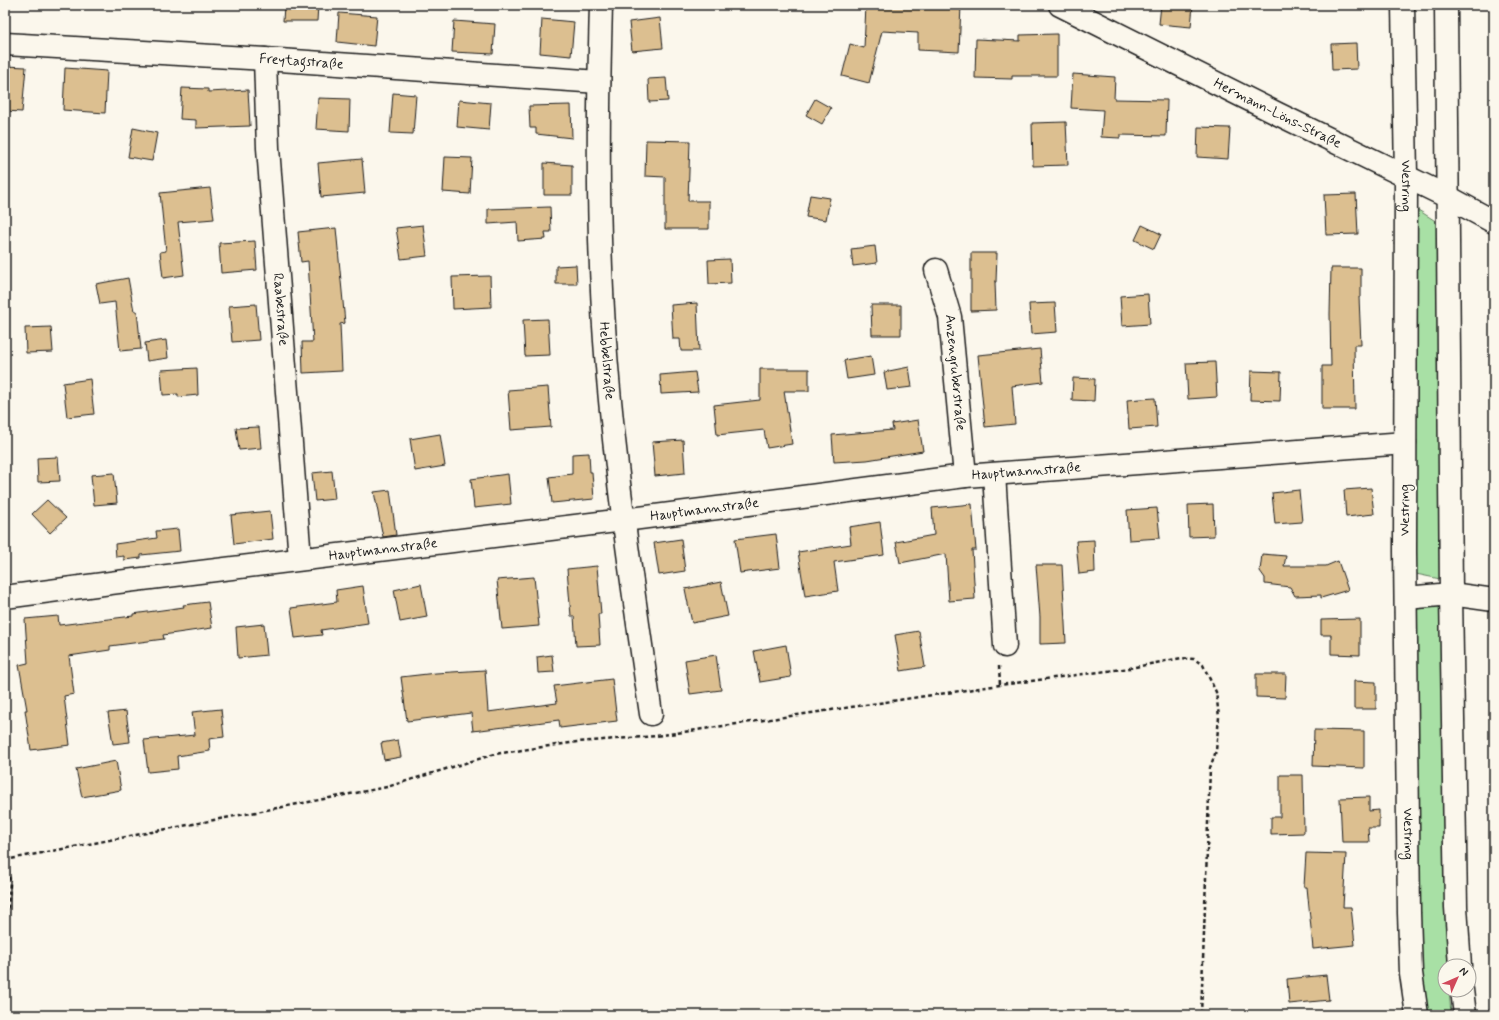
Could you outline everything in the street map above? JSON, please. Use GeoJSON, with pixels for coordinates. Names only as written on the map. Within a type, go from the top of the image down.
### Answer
{"type":"FeatureCollection","features":[{"type":"Feature","properties":{"kind":"street","name":"Hebbelstraße"},"geometry":{"type":"LineString","coordinates":[[601,5],[599,82],[599,203],[605,340],[611,415],[651,714]]}},
{"type":"Feature","properties":{"kind":"street","name":"Hermann-Löns-Straße"},"geometry":{"type":"LineString","coordinates":[[1060,5],[1406,176],[1494,222]]}},
{"type":"Feature","properties":{"kind":"street","name":"Westring"},"geometry":{"type":"LineString","coordinates":[[1403,5],[1406,176],[1405,443],[1409,913],[1411,973],[1417,1015]]}},
{"type":"Feature","properties":{"kind":"street"},"geometry":{"type":"LineString","coordinates":[[1446,5],[1451,594],[1456,899],[1460,958]]}},
{"type":"Feature","properties":{"kind":"street","name":"Freytagstraße"},"geometry":{"type":"LineString","coordinates":[[5,44],[265,59],[599,82]]}},
{"type":"Feature","properties":{"kind":"street","name":"Raabestraße"},"geometry":{"type":"LineString","coordinates":[[265,59],[268,156],[300,559]]}},
{"type":"Feature","properties":{"kind":"street","name":"Anzengruberstraße"},"geometry":{"type":"LineString","coordinates":[[936,270],[950,317],[965,476]]}},
{"type":"Feature","properties":{"kind":"street","name":"Hauptmannstraße"},"geometry":{"type":"LineString","coordinates":[[5,597],[965,476],[1405,443]]}},
{"type":"Feature","properties":{"kind":"street"},"geometry":{"type":"LineString","coordinates":[[994,474],[1005,646]]}},
{"type":"Feature","properties":{"kind":"street"},"geometry":{"type":"LineString","coordinates":[[1406,598],[1451,594],[1494,600]]}},
{"type":"Feature","properties":{"kind":"street"},"geometry":{"type":"LineString","coordinates":[[1463,998],[1465,1015]]}},
{"type":"Feature","properties":{"kind":"path"},"geometry":{"type":"LineString","coordinates":[[6,860],[387,787],[495,754],[577,742],[656,736],[1000,685],[1130,668],[1181,658],[1194,660],[1203,665],[1216,692],[1219,717],[1216,751],[1210,768],[1201,1015]]}},
{"type":"Feature","properties":{"kind":"path"},"geometry":{"type":"LineString","coordinates":[[5,842],[10,883],[5,951]]}},
{"type":"Feature","properties":{"kind":"green space"},"geometry":{"type":"Polygon","coordinates":[[[1415,208],[1437,222],[1445,580],[1416,574],[1415,208]]]}},
{"type":"Feature","properties":{"kind":"green space"},"geometry":{"type":"Polygon","coordinates":[[[1417,605],[1443,605],[1445,915],[1448,958],[1437,958],[1437,998],[1450,998],[1451,1015],[1423,1015],[1416,902],[1417,605]]]}},
{"type":"Feature","properties":{"kind":"building"},"geometry":{"type":"Polygon","coordinates":[[[284,5],[318,5],[317,21],[283,21],[284,5]]]}},
{"type":"Feature","properties":{"kind":"building"},"geometry":{"type":"Polygon","coordinates":[[[866,5],[961,5],[959,52],[918,50],[918,33],[882,31],[869,83],[842,76],[850,44],[864,48],[866,5]]]}},
{"type":"Feature","properties":{"kind":"building"},"geometry":{"type":"Polygon","coordinates":[[[1161,5],[1193,5],[1191,27],[1159,24],[1161,5]]]}},
{"type":"Feature","properties":{"kind":"building"},"geometry":{"type":"Polygon","coordinates":[[[339,13],[377,16],[374,46],[337,42],[339,13]]]}},
{"type":"Feature","properties":{"kind":"building"},"geometry":{"type":"Polygon","coordinates":[[[660,18],[663,48],[632,51],[629,22],[660,18]]]}},
{"type":"Feature","properties":{"kind":"building"},"geometry":{"type":"Polygon","coordinates":[[[542,19],[574,22],[571,56],[540,53],[542,19]]]}},
{"type":"Feature","properties":{"kind":"building"},"geometry":{"type":"Polygon","coordinates":[[[454,21],[495,24],[493,54],[452,52],[454,21]]]}},
{"type":"Feature","properties":{"kind":"building"},"geometry":{"type":"Polygon","coordinates":[[[1057,34],[1057,76],[1012,76],[1012,79],[975,78],[976,39],[1020,41],[1020,35],[1057,34]]]}},
{"type":"Feature","properties":{"kind":"building"},"geometry":{"type":"Polygon","coordinates":[[[1356,43],[1357,69],[1332,70],[1331,44],[1356,43]]]}},
{"type":"Feature","properties":{"kind":"building"},"geometry":{"type":"Polygon","coordinates":[[[5,66],[26,67],[22,112],[5,111],[5,66]]]}},
{"type":"Feature","properties":{"kind":"building"},"geometry":{"type":"Polygon","coordinates":[[[65,68],[107,71],[105,113],[63,110],[65,68]]]}},
{"type":"Feature","properties":{"kind":"building"},"geometry":{"type":"Polygon","coordinates":[[[1073,74],[1115,77],[1114,99],[1167,100],[1166,136],[1120,135],[1120,138],[1101,137],[1103,110],[1071,108],[1073,74]]]}},
{"type":"Feature","properties":{"kind":"building"},"geometry":{"type":"Polygon","coordinates":[[[666,78],[668,101],[649,102],[648,79],[666,78]]]}},
{"type":"Feature","properties":{"kind":"building"},"geometry":{"type":"Polygon","coordinates":[[[182,88],[208,89],[208,92],[248,90],[250,126],[196,128],[196,120],[180,119],[182,88]]]}},
{"type":"Feature","properties":{"kind":"building"},"geometry":{"type":"Polygon","coordinates":[[[393,93],[416,95],[413,134],[390,133],[393,93]]]}},
{"type":"Feature","properties":{"kind":"building"},"geometry":{"type":"Polygon","coordinates":[[[318,98],[350,99],[349,131],[316,129],[318,98]]]}},
{"type":"Feature","properties":{"kind":"building"},"geometry":{"type":"Polygon","coordinates":[[[815,99],[831,108],[822,124],[806,115],[815,99]]]}},
{"type":"Feature","properties":{"kind":"building"},"geometry":{"type":"Polygon","coordinates":[[[459,100],[491,103],[489,130],[457,127],[459,100]]]}},
{"type":"Feature","properties":{"kind":"building"},"geometry":{"type":"Polygon","coordinates":[[[571,105],[572,138],[536,134],[536,128],[530,128],[529,106],[571,105]]]}},
{"type":"Feature","properties":{"kind":"building"},"geometry":{"type":"Polygon","coordinates":[[[1066,122],[1068,165],[1033,166],[1032,123],[1066,122]]]}},
{"type":"Feature","properties":{"kind":"building"},"geometry":{"type":"Polygon","coordinates":[[[1198,127],[1230,128],[1228,159],[1197,157],[1198,127]]]}},
{"type":"Feature","properties":{"kind":"building"},"geometry":{"type":"Polygon","coordinates":[[[133,128],[157,133],[152,161],[128,157],[133,128]]]}},
{"type":"Feature","properties":{"kind":"building"},"geometry":{"type":"Polygon","coordinates":[[[646,140],[690,141],[688,201],[709,201],[709,229],[665,229],[665,177],[645,176],[646,140]]]}},
{"type":"Feature","properties":{"kind":"building"},"geometry":{"type":"Polygon","coordinates":[[[445,157],[472,158],[470,194],[443,192],[445,157]]]}},
{"type":"Feature","properties":{"kind":"building"},"geometry":{"type":"Polygon","coordinates":[[[362,159],[365,193],[321,197],[318,163],[362,159]]]}},
{"type":"Feature","properties":{"kind":"building"},"geometry":{"type":"Polygon","coordinates":[[[544,163],[572,165],[572,195],[544,195],[544,163]]]}},
{"type":"Feature","properties":{"kind":"building"},"geometry":{"type":"Polygon","coordinates":[[[210,188],[214,219],[178,222],[184,275],[163,278],[160,252],[166,251],[160,193],[210,188]]]}},
{"type":"Feature","properties":{"kind":"building"},"geometry":{"type":"Polygon","coordinates":[[[1356,194],[1358,234],[1326,235],[1324,195],[1356,194]]]}},
{"type":"Feature","properties":{"kind":"building"},"geometry":{"type":"Polygon","coordinates":[[[810,195],[830,198],[826,220],[806,217],[810,195]]]}},
{"type":"Feature","properties":{"kind":"building"},"geometry":{"type":"Polygon","coordinates":[[[550,207],[551,232],[545,232],[546,239],[518,241],[517,222],[488,224],[488,209],[550,207]]]}},
{"type":"Feature","properties":{"kind":"building"},"geometry":{"type":"Polygon","coordinates":[[[423,225],[427,256],[401,259],[396,228],[423,225]]]}},
{"type":"Feature","properties":{"kind":"building"},"geometry":{"type":"Polygon","coordinates":[[[1142,225],[1161,234],[1154,249],[1135,240],[1142,225]]]}},
{"type":"Feature","properties":{"kind":"building"},"geometry":{"type":"Polygon","coordinates":[[[336,228],[345,323],[340,324],[342,371],[303,373],[302,342],[313,342],[308,261],[301,262],[298,232],[336,228]]]}},
{"type":"Feature","properties":{"kind":"building"},"geometry":{"type":"Polygon","coordinates":[[[255,241],[257,270],[221,273],[219,243],[255,241]]]}},
{"type":"Feature","properties":{"kind":"building"},"geometry":{"type":"Polygon","coordinates":[[[875,246],[877,263],[853,266],[851,249],[875,246]]]}},
{"type":"Feature","properties":{"kind":"building"},"geometry":{"type":"Polygon","coordinates":[[[971,253],[997,253],[995,282],[996,310],[971,311],[971,253]]]}},
{"type":"Feature","properties":{"kind":"building"},"geometry":{"type":"Polygon","coordinates":[[[730,259],[731,283],[709,284],[708,260],[730,259]]]}},
{"type":"Feature","properties":{"kind":"building"},"geometry":{"type":"Polygon","coordinates":[[[576,265],[577,284],[556,284],[556,266],[576,265]]]}},
{"type":"Feature","properties":{"kind":"building"},"geometry":{"type":"Polygon","coordinates":[[[1331,268],[1361,268],[1361,297],[1359,297],[1361,345],[1354,345],[1355,409],[1322,409],[1322,366],[1331,366],[1331,268]]]}},
{"type":"Feature","properties":{"kind":"building"},"geometry":{"type":"Polygon","coordinates":[[[490,276],[491,307],[453,309],[452,277],[490,276]]]}},
{"type":"Feature","properties":{"kind":"building"},"geometry":{"type":"Polygon","coordinates":[[[128,278],[134,311],[137,311],[141,349],[120,351],[115,302],[100,304],[96,284],[128,278]]]}},
{"type":"Feature","properties":{"kind":"building"},"geometry":{"type":"Polygon","coordinates":[[[1148,294],[1150,324],[1122,326],[1120,296],[1148,294]]]}},
{"type":"Feature","properties":{"kind":"building"},"geometry":{"type":"Polygon","coordinates":[[[697,303],[699,351],[681,351],[680,339],[673,339],[671,305],[697,303]]]}},
{"type":"Feature","properties":{"kind":"building"},"geometry":{"type":"Polygon","coordinates":[[[1055,303],[1057,332],[1031,334],[1029,304],[1055,303]]]}},
{"type":"Feature","properties":{"kind":"building"},"geometry":{"type":"Polygon","coordinates":[[[256,304],[259,340],[232,342],[229,306],[256,304]]]}},
{"type":"Feature","properties":{"kind":"building"},"geometry":{"type":"Polygon","coordinates":[[[871,305],[901,305],[901,335],[872,335],[871,305]]]}},
{"type":"Feature","properties":{"kind":"building"},"geometry":{"type":"Polygon","coordinates":[[[548,319],[550,355],[525,356],[523,320],[548,319]]]}},
{"type":"Feature","properties":{"kind":"building"},"geometry":{"type":"Polygon","coordinates":[[[51,327],[53,352],[26,353],[25,328],[51,327]]]}},
{"type":"Feature","properties":{"kind":"building"},"geometry":{"type":"Polygon","coordinates":[[[166,340],[168,358],[147,361],[145,343],[166,340]]]}},
{"type":"Feature","properties":{"kind":"building"},"geometry":{"type":"Polygon","coordinates":[[[1040,349],[1043,382],[1012,386],[1015,424],[985,427],[978,355],[1040,349]]]}},
{"type":"Feature","properties":{"kind":"building"},"geometry":{"type":"Polygon","coordinates":[[[871,356],[874,375],[847,379],[844,360],[871,356]]]}},
{"type":"Feature","properties":{"kind":"building"},"geometry":{"type":"Polygon","coordinates":[[[1215,362],[1217,397],[1188,399],[1186,363],[1215,362]]]}},
{"type":"Feature","properties":{"kind":"building"},"geometry":{"type":"Polygon","coordinates":[[[909,367],[912,387],[887,390],[884,372],[909,367]]]}},
{"type":"Feature","properties":{"kind":"building"},"geometry":{"type":"Polygon","coordinates":[[[197,368],[198,395],[178,397],[178,394],[163,395],[161,370],[197,368]]]}},
{"type":"Feature","properties":{"kind":"building"},"geometry":{"type":"Polygon","coordinates":[[[760,369],[809,369],[809,391],[784,391],[792,444],[767,448],[764,430],[717,435],[714,405],[760,400],[760,369]]]}},
{"type":"Feature","properties":{"kind":"building"},"geometry":{"type":"Polygon","coordinates":[[[1251,371],[1281,372],[1280,401],[1250,400],[1251,371]]]}},
{"type":"Feature","properties":{"kind":"building"},"geometry":{"type":"Polygon","coordinates":[[[695,372],[698,392],[661,394],[660,375],[695,372]]]}},
{"type":"Feature","properties":{"kind":"building"},"geometry":{"type":"Polygon","coordinates":[[[1073,378],[1095,379],[1094,401],[1072,400],[1073,378]]]}},
{"type":"Feature","properties":{"kind":"building"},"geometry":{"type":"Polygon","coordinates":[[[90,379],[94,414],[67,417],[63,383],[90,379]]]}},
{"type":"Feature","properties":{"kind":"building"},"geometry":{"type":"Polygon","coordinates":[[[548,387],[551,427],[511,430],[508,390],[548,387]]]}},
{"type":"Feature","properties":{"kind":"building"},"geometry":{"type":"Polygon","coordinates":[[[1155,398],[1157,427],[1129,429],[1127,400],[1155,398]]]}},
{"type":"Feature","properties":{"kind":"building"},"geometry":{"type":"Polygon","coordinates":[[[918,420],[923,451],[867,460],[834,462],[832,435],[893,430],[892,424],[918,420]]]}},
{"type":"Feature","properties":{"kind":"building"},"geometry":{"type":"Polygon","coordinates":[[[259,427],[261,448],[239,450],[236,428],[259,427]]]}},
{"type":"Feature","properties":{"kind":"building"},"geometry":{"type":"Polygon","coordinates":[[[440,434],[445,466],[415,471],[410,439],[440,434]]]}},
{"type":"Feature","properties":{"kind":"building"},"geometry":{"type":"Polygon","coordinates":[[[683,440],[685,473],[655,476],[652,442],[683,440]]]}},
{"type":"Feature","properties":{"kind":"building"},"geometry":{"type":"Polygon","coordinates":[[[589,453],[594,499],[552,503],[549,477],[572,474],[572,454],[589,453]]]}},
{"type":"Feature","properties":{"kind":"building"},"geometry":{"type":"Polygon","coordinates":[[[58,457],[60,481],[38,482],[37,458],[58,457]]]}},
{"type":"Feature","properties":{"kind":"building"},"geometry":{"type":"Polygon","coordinates":[[[332,471],[335,499],[315,501],[312,473],[332,471]]]}},
{"type":"Feature","properties":{"kind":"building"},"geometry":{"type":"Polygon","coordinates":[[[114,473],[117,503],[94,505],[91,475],[114,473]]]}},
{"type":"Feature","properties":{"kind":"building"},"geometry":{"type":"Polygon","coordinates":[[[508,474],[511,504],[474,508],[471,479],[508,474]]]}},
{"type":"Feature","properties":{"kind":"building"},"geometry":{"type":"Polygon","coordinates":[[[1371,488],[1374,514],[1346,517],[1344,490],[1371,488]]]}},
{"type":"Feature","properties":{"kind":"building"},"geometry":{"type":"Polygon","coordinates":[[[390,490],[396,535],[383,537],[374,492],[390,490]]]}},
{"type":"Feature","properties":{"kind":"building"},"geometry":{"type":"Polygon","coordinates":[[[1299,490],[1302,522],[1275,524],[1272,493],[1299,490]]]}},
{"type":"Feature","properties":{"kind":"building"},"geometry":{"type":"Polygon","coordinates":[[[47,500],[66,518],[50,533],[32,514],[47,500]]]}},
{"type":"Feature","properties":{"kind":"building"},"geometry":{"type":"Polygon","coordinates":[[[972,504],[976,550],[972,550],[975,599],[949,601],[946,554],[900,563],[896,542],[934,535],[932,508],[972,504]]]}},
{"type":"Feature","properties":{"kind":"building"},"geometry":{"type":"Polygon","coordinates":[[[1213,504],[1214,536],[1189,537],[1188,505],[1213,504]]]}},
{"type":"Feature","properties":{"kind":"building"},"geometry":{"type":"Polygon","coordinates":[[[1157,508],[1160,538],[1129,540],[1127,510],[1157,508]]]}},
{"type":"Feature","properties":{"kind":"building"},"geometry":{"type":"Polygon","coordinates":[[[270,511],[273,539],[234,544],[231,515],[270,511]]]}},
{"type":"Feature","properties":{"kind":"building"},"geometry":{"type":"Polygon","coordinates":[[[880,522],[884,555],[834,562],[838,591],[805,596],[798,552],[851,544],[849,527],[880,522]]]}},
{"type":"Feature","properties":{"kind":"building"},"geometry":{"type":"Polygon","coordinates":[[[178,529],[180,551],[141,555],[141,558],[124,560],[124,556],[116,557],[115,544],[157,538],[156,531],[178,529]]]}},
{"type":"Feature","properties":{"kind":"building"},"geometry":{"type":"Polygon","coordinates":[[[776,534],[780,568],[740,573],[735,539],[776,534]]]}},
{"type":"Feature","properties":{"kind":"building"},"geometry":{"type":"Polygon","coordinates":[[[681,539],[685,571],[659,575],[654,543],[681,539]]]}},
{"type":"Feature","properties":{"kind":"building"},"geometry":{"type":"Polygon","coordinates":[[[1094,540],[1095,572],[1079,574],[1076,541],[1094,540]]]}},
{"type":"Feature","properties":{"kind":"building"},"geometry":{"type":"Polygon","coordinates":[[[1262,554],[1286,556],[1284,566],[1326,566],[1338,561],[1348,590],[1321,598],[1321,595],[1295,596],[1290,587],[1265,584],[1265,578],[1260,571],[1262,554]]]}},
{"type":"Feature","properties":{"kind":"building"},"geometry":{"type":"Polygon","coordinates":[[[1036,565],[1062,565],[1066,643],[1040,644],[1040,617],[1036,565]]]}},
{"type":"Feature","properties":{"kind":"building"},"geometry":{"type":"Polygon","coordinates":[[[597,566],[601,614],[598,614],[600,645],[576,646],[574,616],[571,616],[567,569],[597,566]]]}},
{"type":"Feature","properties":{"kind":"building"},"geometry":{"type":"Polygon","coordinates":[[[534,577],[539,626],[502,629],[497,580],[534,577]]]}},
{"type":"Feature","properties":{"kind":"building"},"geometry":{"type":"Polygon","coordinates":[[[721,582],[728,616],[692,623],[685,589],[721,582]]]}},
{"type":"Feature","properties":{"kind":"building"},"geometry":{"type":"Polygon","coordinates":[[[421,584],[427,617],[400,622],[394,590],[421,584]]]}},
{"type":"Feature","properties":{"kind":"building"},"geometry":{"type":"Polygon","coordinates":[[[363,586],[368,623],[321,630],[322,635],[295,638],[291,608],[337,602],[336,590],[363,586]]]}},
{"type":"Feature","properties":{"kind":"building"},"geometry":{"type":"Polygon","coordinates":[[[208,602],[212,628],[163,635],[164,639],[110,646],[110,650],[69,656],[74,694],[64,696],[70,745],[31,750],[25,710],[27,710],[19,665],[28,663],[25,619],[58,616],[59,625],[133,616],[133,614],[208,602]]]}},
{"type":"Feature","properties":{"kind":"building"},"geometry":{"type":"Polygon","coordinates":[[[1360,619],[1360,655],[1331,654],[1331,635],[1321,635],[1321,620],[1360,619]]]}},
{"type":"Feature","properties":{"kind":"building"},"geometry":{"type":"Polygon","coordinates":[[[264,624],[267,655],[238,658],[236,627],[264,624]]]}},
{"type":"Feature","properties":{"kind":"building"},"geometry":{"type":"Polygon","coordinates":[[[919,631],[925,667],[901,671],[895,635],[919,631]]]}},
{"type":"Feature","properties":{"kind":"building"},"geometry":{"type":"Polygon","coordinates":[[[786,645],[791,677],[760,682],[754,651],[786,645]]]}},
{"type":"Feature","properties":{"kind":"building"},"geometry":{"type":"Polygon","coordinates":[[[552,655],[554,672],[538,673],[537,657],[552,655]]]}},
{"type":"Feature","properties":{"kind":"building"},"geometry":{"type":"Polygon","coordinates":[[[716,655],[721,690],[690,694],[685,660],[716,655]]]}},
{"type":"Feature","properties":{"kind":"building"},"geometry":{"type":"Polygon","coordinates":[[[485,670],[488,712],[557,703],[554,686],[612,679],[617,721],[560,728],[559,720],[473,731],[471,713],[407,721],[401,677],[485,670]]]}},
{"type":"Feature","properties":{"kind":"building"},"geometry":{"type":"Polygon","coordinates":[[[1256,674],[1286,674],[1285,698],[1256,697],[1256,674]]]}},
{"type":"Feature","properties":{"kind":"building"},"geometry":{"type":"Polygon","coordinates":[[[1354,681],[1376,682],[1376,709],[1354,709],[1354,681]]]}},
{"type":"Feature","properties":{"kind":"building"},"geometry":{"type":"Polygon","coordinates":[[[221,709],[224,737],[209,739],[210,751],[177,756],[178,769],[148,772],[144,740],[195,735],[192,712],[221,709]]]}},
{"type":"Feature","properties":{"kind":"building"},"geometry":{"type":"Polygon","coordinates":[[[126,711],[130,742],[113,744],[108,713],[126,711]]]}},
{"type":"Feature","properties":{"kind":"building"},"geometry":{"type":"Polygon","coordinates":[[[1314,730],[1364,731],[1364,768],[1313,766],[1314,730]]]}},
{"type":"Feature","properties":{"kind":"building"},"geometry":{"type":"Polygon","coordinates":[[[398,740],[401,757],[384,760],[381,743],[398,740]]]}},
{"type":"Feature","properties":{"kind":"building"},"geometry":{"type":"Polygon","coordinates":[[[116,761],[121,790],[82,797],[76,769],[116,761]]]}},
{"type":"Feature","properties":{"kind":"building"},"geometry":{"type":"Polygon","coordinates":[[[1280,775],[1303,775],[1304,833],[1271,834],[1271,817],[1280,817],[1280,775]]]}},
{"type":"Feature","properties":{"kind":"building"},"geometry":{"type":"Polygon","coordinates":[[[1369,797],[1369,811],[1379,810],[1379,828],[1368,828],[1369,842],[1342,842],[1340,798],[1369,797]]]}},
{"type":"Feature","properties":{"kind":"building"},"geometry":{"type":"Polygon","coordinates":[[[1306,853],[1346,854],[1343,907],[1351,907],[1355,945],[1313,949],[1307,887],[1304,887],[1306,853]]]}},
{"type":"Feature","properties":{"kind":"building"},"geometry":{"type":"Polygon","coordinates":[[[1326,975],[1329,1000],[1289,1004],[1287,979],[1326,975]]]}}]}
